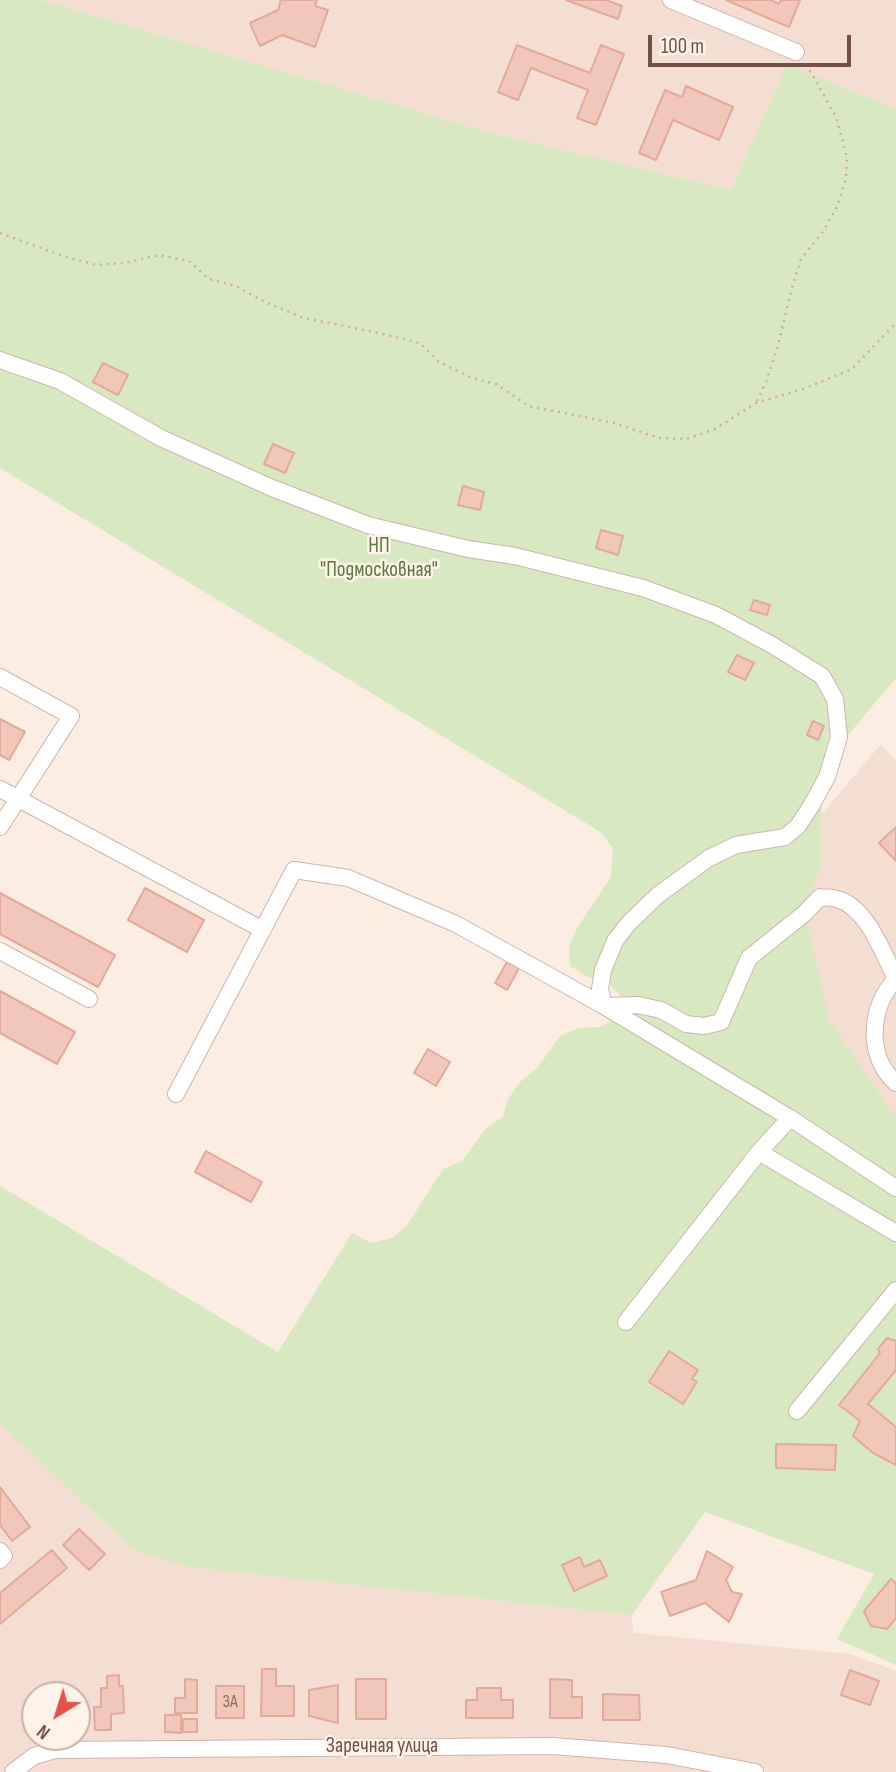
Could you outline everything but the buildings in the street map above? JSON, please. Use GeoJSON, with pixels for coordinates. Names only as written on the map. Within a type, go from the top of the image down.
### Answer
{"type":"FeatureCollection","features":[{"type":"Feature","properties":{"kind":"street"},"geometry":{"type":"LineString","coordinates":[[671,0],[796,52]]}},
{"type":"Feature","properties":{"kind":"street"},"geometry":{"type":"LineString","coordinates":[[0,360],[60,381],[161,438],[284,492],[368,525],[468,549],[515,556],[643,588],[716,615],[822,676],[835,699],[839,737],[827,776],[798,826],[785,837],[736,845],[709,858],[658,895],[628,924],[615,941],[603,970],[600,989],[604,1006]]}},
{"type":"Feature","properties":{"kind":"street"},"geometry":{"type":"LineString","coordinates":[[0,677],[71,716],[0,827]]}},
{"type":"Feature","properties":{"kind":"street"},"geometry":{"type":"LineString","coordinates":[[0,789],[263,930]]}},
{"type":"Feature","properties":{"kind":"street"},"geometry":{"type":"LineString","coordinates":[[176,1094],[294,870],[348,878],[456,924],[604,1006],[790,1118],[896,1188]]}},
{"type":"Feature","properties":{"kind":"street"},"geometry":{"type":"LineString","coordinates":[[604,1006],[638,1005],[661,1010],[686,1024],[704,1026],[721,1022],[749,957],[805,913],[820,897],[838,899],[855,908],[870,929],[896,979],[886,989],[881,1000],[875,1027],[881,1064],[896,1083]]}},
{"type":"Feature","properties":{"kind":"street"},"geometry":{"type":"LineString","coordinates":[[0,951],[89,999]]}},
{"type":"Feature","properties":{"kind":"street"},"geometry":{"type":"LineString","coordinates":[[626,1322],[759,1152],[790,1118]]}},
{"type":"Feature","properties":{"kind":"street"},"geometry":{"type":"LineString","coordinates":[[759,1152],[896,1233]]}},
{"type":"Feature","properties":{"kind":"street"},"geometry":{"type":"LineString","coordinates":[[797,1411],[896,1290]]}},
{"type":"Feature","properties":{"kind":"street"},"geometry":{"type":"LineString","coordinates":[[0,1551],[4,1556],[0,1560]]}},
{"type":"Feature","properties":{"kind":"street","name":"Заречная улица"},"geometry":{"type":"LineString","coordinates":[[13,1772],[34,1756],[55,1750],[553,1746],[667,1755],[755,1772]]}},
{"type":"Feature","properties":{"kind":"path"},"geometry":{"type":"LineString","coordinates":[[756,403],[777,349],[802,259],[837,207],[846,178],[847,157],[836,117],[796,52]]}},
{"type":"Feature","properties":{"kind":"path"},"geometry":{"type":"LineString","coordinates":[[0,233],[96,265],[124,263],[159,255],[189,261],[209,279],[236,286],[267,303],[304,318],[420,343],[439,362],[472,378],[496,384],[529,406],[614,423],[659,438],[686,439],[715,429],[756,403],[806,388],[852,369],[896,324]]}},
{"type":"Feature","properties":{"kind":"shaded area"},"geometry":{"type":"Polygon","coordinates":[[[41,0],[896,0],[896,109],[787,64],[731,190],[488,132],[41,0]]]}},
{"type":"Feature","properties":{"kind":"shaded area"},"geometry":{"type":"Polygon","coordinates":[[[881,744],[896,761],[896,1160],[823,1050],[767,879],[881,744]]]}},
{"type":"Feature","properties":{"kind":"shaded area"},"geometry":{"type":"Polygon","coordinates":[[[0,1423],[133,1550],[187,1567],[632,1615],[633,1633],[850,1654],[896,1671],[896,1772],[0,1772],[0,1423]]]}},
{"type":"Feature","properties":{"kind":"green space","name":"НП \"Подмосковная\""},"geometry":{"type":"Polygon","coordinates":[[[0,0],[41,0],[488,132],[731,190],[787,64],[896,109],[896,678],[822,766],[821,863],[805,913],[829,1020],[896,1118],[896,1665],[837,1639],[874,1574],[705,1512],[632,1615],[187,1567],[133,1550],[0,1423],[0,1186],[278,1352],[352,1233],[371,1243],[392,1238],[407,1225],[443,1169],[462,1161],[486,1128],[503,1117],[508,1099],[520,1082],[537,1068],[561,1035],[579,1028],[600,1027],[617,1016],[623,998],[607,982],[588,977],[570,966],[569,946],[577,928],[611,877],[613,849],[602,833],[0,468],[0,0]]]}}]}
